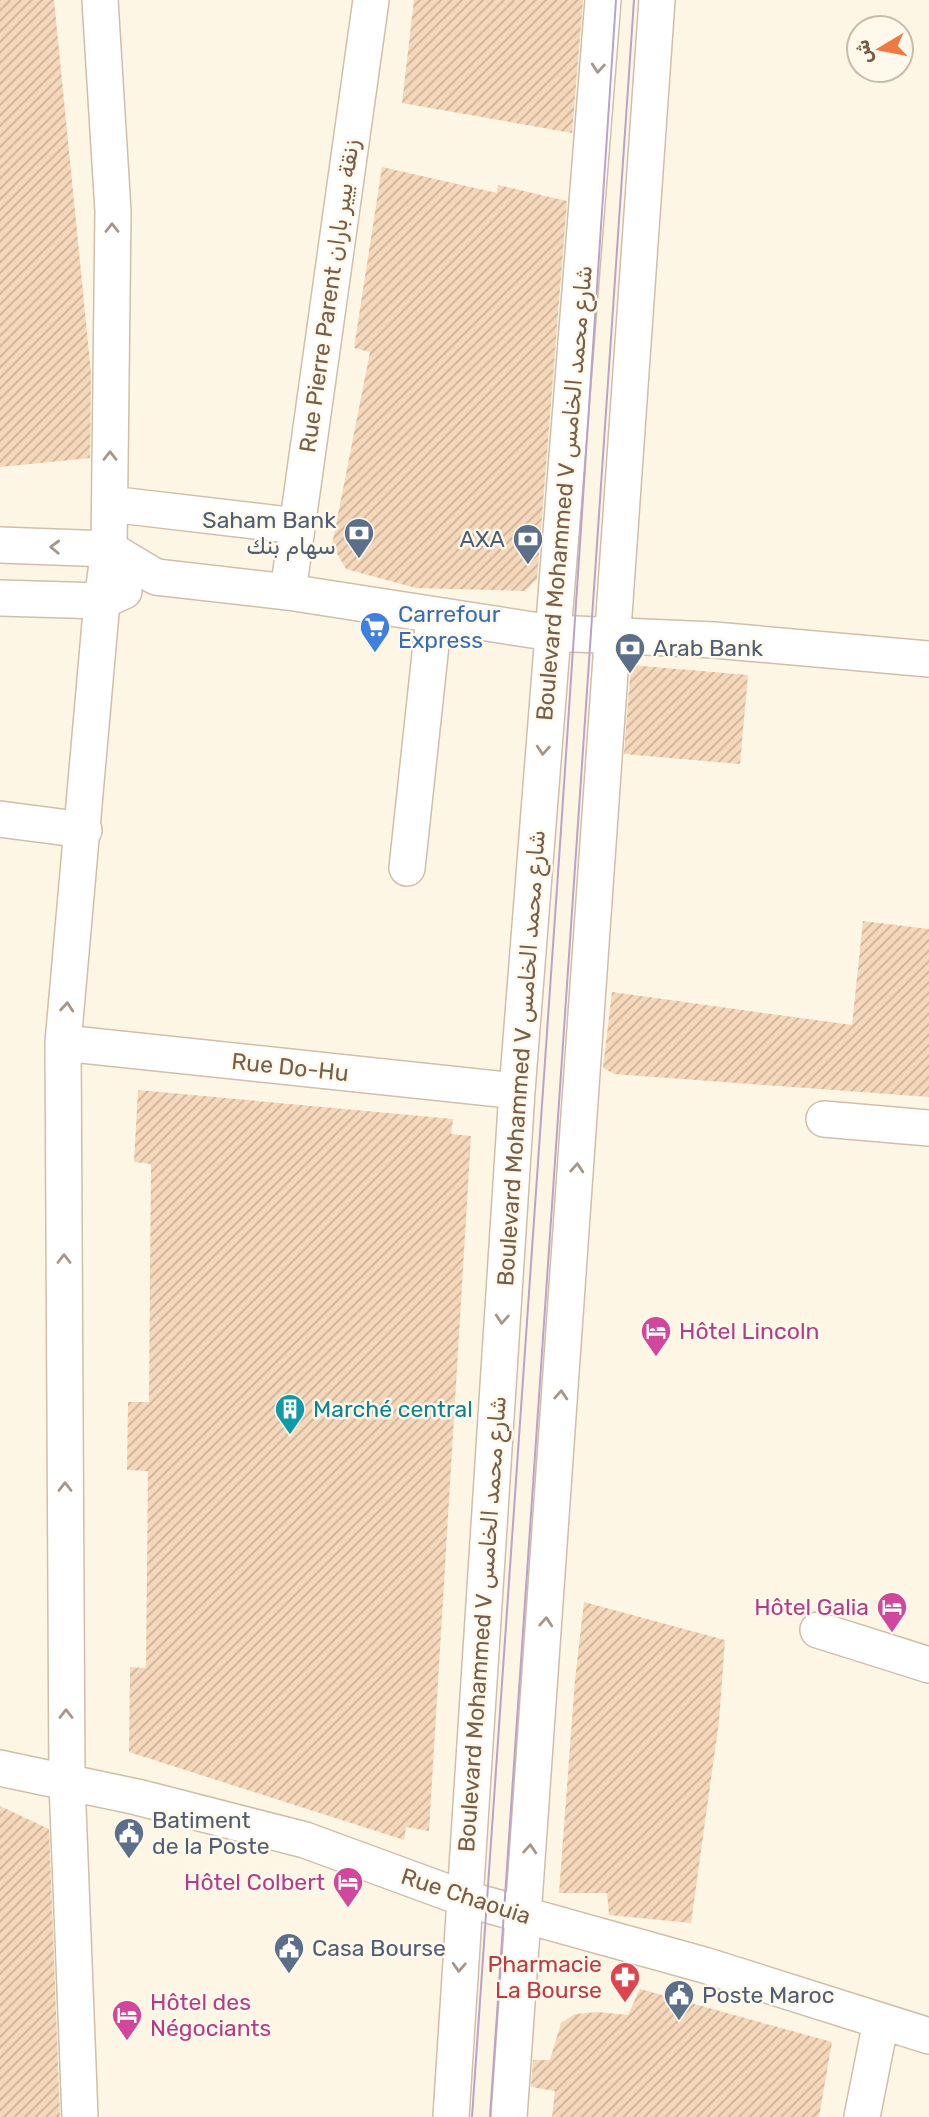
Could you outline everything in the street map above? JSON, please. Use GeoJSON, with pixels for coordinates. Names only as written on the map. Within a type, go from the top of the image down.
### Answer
{"type":"FeatureCollection","features":[{"type":"Feature","properties":{"kind":"street"},"geometry":{"type":"LineString","coordinates":[[80,2117],[66,1782],[64,1043],[102,601],[109,548],[113,211],[100,0]]}},
{"type":"Feature","properties":{"kind":"street","name":"Rue Pierre Parent زنقة بيير باران"},"geometry":{"type":"LineString","coordinates":[[288,592],[372,0]]}},
{"type":"Feature","properties":{"kind":"street","name":"Boulevard Mohammed V شارع محمد الخامس"},"geometry":{"type":"LineString","coordinates":[[451,2117],[517,1091],[603,0]]}},
{"type":"Feature","properties":{"kind":"street"},"geometry":{"type":"LineString","coordinates":[[509,2117],[615,635],[628,394],[657,0]]}},
{"type":"Feature","properties":{"kind":"street"},"geometry":{"type":"LineString","coordinates":[[110,504],[297,526]]}},
{"type":"Feature","properties":{"kind":"street"},"geometry":{"type":"LineString","coordinates":[[0,545],[109,548],[156,577],[288,592],[434,617],[552,633],[615,635],[929,659]]}},
{"type":"Feature","properties":{"kind":"street"},"geometry":{"type":"LineString","coordinates":[[0,598],[102,601],[156,577]]}},
{"type":"Feature","properties":{"kind":"street"},"geometry":{"type":"LineString","coordinates":[[407,868],[434,617]]}},
{"type":"Feature","properties":{"kind":"street"},"geometry":{"type":"LineString","coordinates":[[0,819],[84,830]]}},
{"type":"Feature","properties":{"kind":"street","name":"Rue Do-Hu"},"geometry":{"type":"LineString","coordinates":[[64,1043],[517,1091]]}},
{"type":"Feature","properties":{"kind":"street"},"geometry":{"type":"LineString","coordinates":[[824,1118],[929,1128]]}},
{"type":"Feature","properties":{"kind":"street"},"geometry":{"type":"LineString","coordinates":[[818,1630],[929,1664]]}},
{"type":"Feature","properties":{"kind":"street","name":"Rue Chaouia"},"geometry":{"type":"LineString","coordinates":[[0,1768],[137,1797],[305,1840],[463,1898],[704,1965],[929,2036]]}},
{"type":"Feature","properties":{"kind":"street"},"geometry":{"type":"LineString","coordinates":[[862,2117],[881,2021]]}},
{"type":"Feature","properties":{"kind":"building"},"geometry":{"type":"Polygon","coordinates":[[[0,0],[54,0],[91,373],[90,458],[0,467],[0,0]]]}},
{"type":"Feature","properties":{"kind":"building"},"geometry":{"type":"Polygon","coordinates":[[[414,0],[583,0],[572,133],[402,103],[414,0]]]}},
{"type":"Feature","properties":{"kind":"building"},"geometry":{"type":"Polygon","coordinates":[[[382,167],[497,193],[498,185],[567,201],[537,579],[525,591],[416,588],[346,569],[332,545],[370,352],[354,348],[382,167]]]}},
{"type":"Feature","properties":{"kind":"building"},"geometry":{"type":"Polygon","coordinates":[[[631,665],[748,675],[740,764],[624,754],[631,665]]]}},
{"type":"Feature","properties":{"kind":"building"},"geometry":{"type":"Polygon","coordinates":[[[863,921],[929,929],[929,1097],[614,1074],[603,1068],[612,992],[852,1025],[863,921]]]}},
{"type":"Feature","properties":{"kind":"building","name":"Marché central"},"geometry":{"type":"Polygon","coordinates":[[[138,1090],[453,1119],[451,1134],[471,1136],[429,1831],[406,1827],[404,1840],[129,1752],[130,1667],[146,1668],[148,1471],[127,1470],[128,1402],[149,1402],[151,1164],[134,1162],[138,1090]]]}},
{"type":"Feature","properties":{"kind":"building"},"geometry":{"type":"Polygon","coordinates":[[[584,1602],[725,1640],[719,1721],[691,1923],[609,1915],[607,1893],[559,1893],[575,1680],[584,1602]]]}},
{"type":"Feature","properties":{"kind":"building"},"geometry":{"type":"Polygon","coordinates":[[[0,1806],[49,1829],[60,2117],[0,2117],[0,1806]]]}},
{"type":"Feature","properties":{"kind":"building"},"geometry":{"type":"Polygon","coordinates":[[[640,1989],[832,2042],[819,2117],[552,2117],[555,2091],[531,2087],[533,2060],[550,2060],[561,2023],[575,2014],[598,2012],[628,2015],[640,1989]]]}},
{"type":"Feature","properties":{"kind":"tram line"},"geometry":{"type":"LineString","coordinates":[[472,2117],[616,0]]}},
{"type":"Feature","properties":{"kind":"tram line"},"geometry":{"type":"LineString","coordinates":[[490,2117],[634,0]]}},
{"type":"Feature","properties":{"kind":"place","name":"Saham Bank سهام بنك"},"geometry":{"type":"Point","coordinates":[359,560]}},
{"type":"Feature","properties":{"kind":"place","name":"AXA"},"geometry":{"type":"Point","coordinates":[528,566]}},
{"type":"Feature","properties":{"kind":"place","name":"Carrefour Express"},"geometry":{"type":"Point","coordinates":[375,654]}},
{"type":"Feature","properties":{"kind":"place","name":"Arab Bank"},"geometry":{"type":"Point","coordinates":[630,675]}},
{"type":"Feature","properties":{"kind":"place","name":"Hôtel Lincoln"},"geometry":{"type":"Point","coordinates":[656,1358]}},
{"type":"Feature","properties":{"kind":"place","name":"Marché central"},"geometry":{"type":"Point","coordinates":[290,1436]}},
{"type":"Feature","properties":{"kind":"place","name":"Hôtel Galia"},"geometry":{"type":"Point","coordinates":[892,1634]}},
{"type":"Feature","properties":{"kind":"place","name":"Batiment de la Poste"},"geometry":{"type":"Point","coordinates":[129,1860]}},
{"type":"Feature","properties":{"kind":"place","name":"Hôtel Colbert"},"geometry":{"type":"Point","coordinates":[348,1909]}},
{"type":"Feature","properties":{"kind":"place","name":"Casa Bourse"},"geometry":{"type":"Point","coordinates":[289,1975]}},
{"type":"Feature","properties":{"kind":"place","name":"Pharmacie La Bourse"},"geometry":{"type":"Point","coordinates":[625,2004]}},
{"type":"Feature","properties":{"kind":"place","name":"Poste Maroc"},"geometry":{"type":"Point","coordinates":[679,2022]}},
{"type":"Feature","properties":{"kind":"place","name":"Hôtel des Négociants"},"geometry":{"type":"Point","coordinates":[127,2042]}}]}
